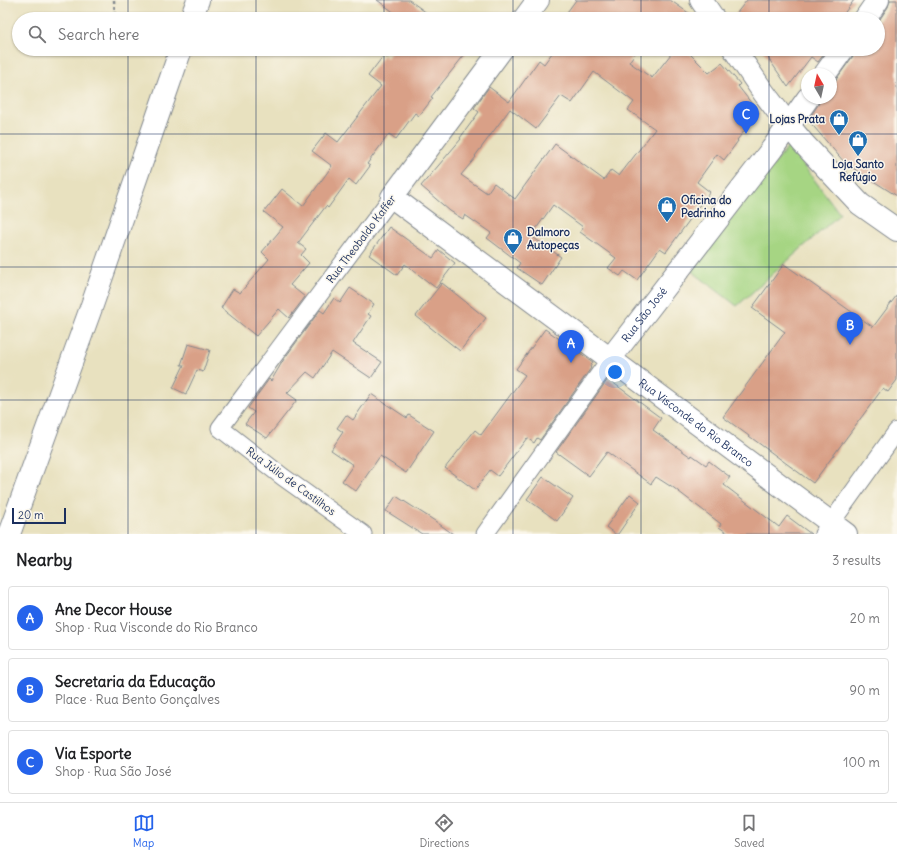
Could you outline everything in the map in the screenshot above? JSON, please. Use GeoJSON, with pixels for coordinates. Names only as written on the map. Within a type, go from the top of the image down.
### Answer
{"type":"FeatureCollection","features":[{"type":"Feature","properties":{"kind":"street"},"geometry":{"type":"LineString","coordinates":[[194,12],[198,0]]}},
{"type":"Feature","properties":{"kind":"street"},"geometry":{"type":"LineString","coordinates":[[529,12],[538,0]]}},
{"type":"Feature","properties":{"kind":"street"},"geometry":{"type":"LineString","coordinates":[[700,0],[709,12]]}},
{"type":"Feature","properties":{"kind":"street"},"geometry":{"type":"LineString","coordinates":[[870,12],[878,0]]}},
{"type":"Feature","properties":{"kind":"street"},"geometry":{"type":"LineString","coordinates":[[9,534],[91,308],[179,56]]}},
{"type":"Feature","properties":{"kind":"street","name":"Rua Theobaldo Kaffer"},"geometry":{"type":"LineString","coordinates":[[220,428],[497,56]]}},
{"type":"Feature","properties":{"kind":"street"},"geometry":{"type":"LineString","coordinates":[[739,56],[764,93],[803,143],[860,204],[897,230]]}},
{"type":"Feature","properties":{"kind":"street"},"geometry":{"type":"LineString","coordinates":[[830,68],[838,56]]}},
{"type":"Feature","properties":{"kind":"street","name":"Rua São José"},"geometry":{"type":"LineString","coordinates":[[485,534],[610,359],[789,126],[804,104]]}},
{"type":"Feature","properties":{"kind":"street","name":"Rua Visconde do Rio Branco"},"geometry":{"type":"LineString","coordinates":[[392,197],[610,359],[834,530]]}},
{"type":"Feature","properties":{"kind":"street","name":"Rua Júlio de Castilhos"},"geometry":{"type":"LineString","coordinates":[[220,428],[283,477],[363,534]]}},
{"type":"Feature","properties":{"kind":"street"},"geometry":{"type":"LineString","coordinates":[[834,530],[897,431]]}},
{"type":"Feature","properties":{"kind":"path"},"geometry":{"type":"LineString","coordinates":[[114,0],[115,12]]}},
{"type":"Feature","properties":{"kind":"green space"},"geometry":{"type":"Polygon","coordinates":[[[789,146],[840,214],[737,306],[689,269],[789,146]]]}},
{"type":"Feature","properties":{"kind":"building"},"geometry":{"type":"Polygon","coordinates":[[[377,0],[409,0],[425,12],[393,12],[377,0]]]}},
{"type":"Feature","properties":{"kind":"building"},"geometry":{"type":"Polygon","coordinates":[[[576,0],[670,0],[687,12],[567,12],[576,0]]]}},
{"type":"Feature","properties":{"kind":"building"},"geometry":{"type":"Polygon","coordinates":[[[747,0],[854,0],[845,12],[738,12],[747,0]]]}},
{"type":"Feature","properties":{"kind":"building"},"geometry":{"type":"Polygon","coordinates":[[[890,0],[897,0],[897,196],[845,163],[808,120],[818,104],[837,104],[837,78],[853,56],[885,56],[885,12],[890,0]]]}},
{"type":"Feature","properties":{"kind":"building"},"geometry":{"type":"Polygon","coordinates":[[[383,56],[387,58],[388,56],[463,56],[431,97],[433,98],[419,116],[415,113],[396,139],[389,134],[367,164],[370,166],[356,185],[349,179],[328,208],[326,206],[298,243],[306,249],[301,255],[309,263],[290,285],[305,297],[289,318],[279,309],[256,336],[221,308],[233,289],[240,293],[269,259],[262,252],[283,227],[264,212],[282,189],[303,206],[332,166],[312,151],[326,133],[338,142],[381,86],[368,76],[383,56]]]}},
{"type":"Feature","properties":{"kind":"building"},"geometry":{"type":"Polygon","coordinates":[[[550,56],[633,56],[629,62],[652,78],[669,56],[692,56],[709,73],[722,63],[740,84],[738,86],[759,113],[737,140],[738,141],[724,160],[717,154],[697,182],[710,192],[690,217],[691,218],[666,252],[660,248],[637,280],[624,271],[620,276],[608,268],[616,258],[580,232],[583,227],[553,205],[531,236],[561,257],[542,285],[517,268],[520,263],[487,238],[491,233],[465,215],[463,219],[450,211],[421,186],[461,139],[460,138],[479,112],[474,108],[489,87],[509,102],[539,60],[544,64],[550,56]],[[594,72],[572,103],[561,96],[536,129],[510,109],[475,156],[476,157],[461,175],[487,193],[494,183],[515,199],[555,144],[604,180],[611,170],[619,176],[655,129],[628,110],[634,102],[594,72]]]}},
{"type":"Feature","properties":{"kind":"building"},"geometry":{"type":"Polygon","coordinates":[[[767,56],[823,56],[818,62],[811,57],[801,68],[788,87],[767,56]]]}},
{"type":"Feature","properties":{"kind":"building"},"geometry":{"type":"Polygon","coordinates":[[[389,227],[433,258],[439,250],[455,263],[436,288],[405,264],[397,275],[369,255],[389,227]]]}},
{"type":"Feature","properties":{"kind":"building"},"geometry":{"type":"Polygon","coordinates":[[[784,264],[873,327],[897,295],[897,380],[888,392],[883,388],[813,483],[723,417],[785,332],[752,308],[784,264]]]}},
{"type":"Feature","properties":{"kind":"building"},"geometry":{"type":"Polygon","coordinates":[[[442,283],[486,318],[460,351],[416,316],[442,283]]]}},
{"type":"Feature","properties":{"kind":"building"},"geometry":{"type":"Polygon","coordinates":[[[350,288],[374,304],[368,314],[371,316],[353,343],[382,362],[371,378],[332,352],[315,378],[307,372],[287,393],[297,400],[267,438],[245,424],[254,412],[248,408],[269,379],[271,381],[284,359],[320,310],[324,313],[334,298],[340,303],[350,288]]]}},
{"type":"Feature","properties":{"kind":"building"},"geometry":{"type":"Polygon","coordinates":[[[545,329],[593,362],[590,367],[591,368],[540,440],[537,438],[534,443],[527,438],[498,476],[490,470],[475,490],[445,468],[475,430],[481,435],[525,375],[516,369],[545,329]]]}},
{"type":"Feature","properties":{"kind":"building"},"geometry":{"type":"Polygon","coordinates":[[[188,344],[210,350],[203,372],[197,370],[186,394],[173,388],[184,365],[181,365],[188,344]]]}},
{"type":"Feature","properties":{"kind":"building"},"geometry":{"type":"Polygon","coordinates":[[[608,379],[661,418],[653,430],[691,457],[692,455],[706,465],[709,461],[730,477],[724,485],[779,527],[787,516],[811,534],[729,534],[719,527],[721,524],[670,485],[656,477],[651,484],[607,452],[589,476],[556,452],[608,379]]]}},
{"type":"Feature","properties":{"kind":"building"},"geometry":{"type":"Polygon","coordinates":[[[371,394],[407,418],[409,415],[434,431],[406,473],[380,456],[356,491],[342,481],[353,465],[331,450],[343,432],[337,428],[346,415],[353,420],[371,394]]]}},
{"type":"Feature","properties":{"kind":"building"},"geometry":{"type":"Polygon","coordinates":[[[543,477],[573,498],[557,521],[527,499],[543,477]]]}},
{"type":"Feature","properties":{"kind":"building"},"geometry":{"type":"Polygon","coordinates":[[[630,494],[640,502],[618,534],[615,534],[606,527],[630,494]]]}},
{"type":"Feature","properties":{"kind":"building"},"geometry":{"type":"Polygon","coordinates":[[[396,496],[453,534],[422,534],[386,511],[396,496]]]}},
{"type":"Feature","properties":{"kind":"place","name":"Via Esporte"},"geometry":{"type":"Point","coordinates":[746,134]}},
{"type":"Feature","properties":{"kind":"place","name":"Lojas Prata"},"geometry":{"type":"Point","coordinates":[839,136]}},
{"type":"Feature","properties":{"kind":"place","name":"Loja Santo Refúgio"},"geometry":{"type":"Point","coordinates":[858,157]}},
{"type":"Feature","properties":{"kind":"place","name":"Oficina do Pedrinho"},"geometry":{"type":"Point","coordinates":[667,223]}},
{"type":"Feature","properties":{"kind":"place","name":"Dalmoro Autopeças"},"geometry":{"type":"Point","coordinates":[513,255]}},
{"type":"Feature","properties":{"kind":"place","name":"Secretaria da Educação"},"geometry":{"type":"Point","coordinates":[850,345]}},
{"type":"Feature","properties":{"kind":"place","name":"Ane Decor House"},"geometry":{"type":"Point","coordinates":[571,363]}}]}
